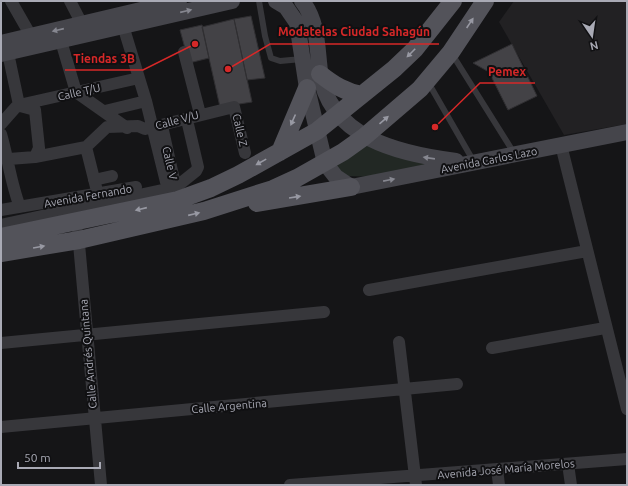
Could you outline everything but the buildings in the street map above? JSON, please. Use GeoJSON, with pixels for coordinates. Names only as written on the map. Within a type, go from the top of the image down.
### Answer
{"type":"FeatureCollection","features":[{"type":"Feature","properties":{"kind":"main road"},"geometry":{"type":"LineString","coordinates":[[1,237],[78,222],[174,187],[218,185],[316,131],[338,115],[394,69],[415,49],[438,22],[453,1]]}},
{"type":"Feature","properties":{"kind":"main road"},"geometry":{"type":"LineString","coordinates":[[1,253],[79,240],[204,211],[273,189],[325,163],[364,137],[428,81],[450,53],[485,1]]}},
{"type":"Feature","properties":{"kind":"main road"},"geometry":{"type":"LineString","coordinates":[[438,22],[450,53]]}},
{"type":"Feature","properties":{"kind":"main road"},"geometry":{"type":"LineString","coordinates":[[320,74],[336,87],[348,92],[362,95]]}},
{"type":"Feature","properties":{"kind":"main road"},"geometry":{"type":"LineString","coordinates":[[280,152],[307,88]]}},
{"type":"Feature","properties":{"kind":"main road"},"geometry":{"type":"LineString","coordinates":[[228,204],[249,204],[351,187]]}},
{"type":"Feature","properties":{"kind":"street"},"geometry":{"type":"LineString","coordinates":[[11,1],[31,36]]}},
{"type":"Feature","properties":{"kind":"street"},"geometry":{"type":"LineString","coordinates":[[70,1],[82,24]]}},
{"type":"Feature","properties":{"kind":"street"},"geometry":{"type":"LineString","coordinates":[[3,50],[31,36],[138,12],[179,1]]}},
{"type":"Feature","properties":{"kind":"street"},"geometry":{"type":"LineString","coordinates":[[3,50],[61,41],[103,31],[138,12],[232,1]]}},
{"type":"Feature","properties":{"kind":"street"},"geometry":{"type":"LineString","coordinates":[[276,1],[286,7],[297,23],[307,88],[316,131],[325,163],[336,177],[351,187]]}},
{"type":"Feature","properties":{"kind":"street"},"geometry":{"type":"LineString","coordinates":[[302,1],[308,8],[314,24],[320,74],[326,98],[338,115],[364,137],[394,149],[419,156],[471,162]]}},
{"type":"Feature","properties":{"kind":"street","name":"Calle V"},"geometry":{"type":"LineString","coordinates":[[138,12],[139,78],[146,101],[157,126],[174,187]]}},
{"type":"Feature","properties":{"kind":"street"},"geometry":{"type":"LineString","coordinates":[[61,41],[76,92],[105,111],[127,128]]}},
{"type":"Feature","properties":{"kind":"street"},"geometry":{"type":"LineString","coordinates":[[3,50],[19,105]]}},
{"type":"Feature","properties":{"kind":"street"},"geometry":{"type":"LineString","coordinates":[[184,52],[200,114]]}},
{"type":"Feature","properties":{"kind":"street","name":"Calle T/U"},"geometry":{"type":"LineString","coordinates":[[19,105],[139,78]]}},
{"type":"Feature","properties":{"kind":"street"},"geometry":{"type":"LineString","coordinates":[[312,109],[321,108],[325,104],[326,98]]}},
{"type":"Feature","properties":{"kind":"street"},"geometry":{"type":"LineString","coordinates":[[105,111],[146,101]]}},
{"type":"Feature","properties":{"kind":"street"},"geometry":{"type":"LineString","coordinates":[[1,124],[16,106],[19,105]]}},
{"type":"Feature","properties":{"kind":"street"},"geometry":{"type":"LineString","coordinates":[[19,105],[35,110],[39,148],[34,157]]}},
{"type":"Feature","properties":{"kind":"street","name":"Calle V/U"},"geometry":{"type":"LineString","coordinates":[[86,147],[107,127],[127,128],[157,126],[187,120],[200,114],[234,107]]}},
{"type":"Feature","properties":{"kind":"street","name":"Calle Z"},"geometry":{"type":"LineString","coordinates":[[234,107],[245,153]]}},
{"type":"Feature","properties":{"kind":"street"},"geometry":{"type":"LineString","coordinates":[[1,225],[174,187],[196,172],[198,167],[187,120]]}},
{"type":"Feature","properties":{"kind":"street","name":"Avenida Carlos Lazo"},"geometry":{"type":"LineString","coordinates":[[351,187],[627,132]]}},
{"type":"Feature","properties":{"kind":"street"},"geometry":{"type":"LineString","coordinates":[[1,134],[9,159],[16,196],[20,207]]}},
{"type":"Feature","properties":{"kind":"street"},"geometry":{"type":"LineString","coordinates":[[561,146],[605,328],[627,409]]}},
{"type":"Feature","properties":{"kind":"street"},"geometry":{"type":"LineString","coordinates":[[9,159],[34,157],[86,147],[98,195]]}},
{"type":"Feature","properties":{"kind":"street"},"geometry":{"type":"LineString","coordinates":[[94,180],[112,176]]}},
{"type":"Feature","properties":{"kind":"street","name":"Avenida Fernando"},"geometry":{"type":"LineString","coordinates":[[1,210],[98,195],[174,187]]}},
{"type":"Feature","properties":{"kind":"street","name":"Calle Andrés Quintana"},"geometry":{"type":"LineString","coordinates":[[78,222],[101,485]]}},
{"type":"Feature","properties":{"kind":"street"},"geometry":{"type":"LineString","coordinates":[[369,290],[587,251]]}},
{"type":"Feature","properties":{"kind":"street"},"geometry":{"type":"LineString","coordinates":[[1,343],[324,312]]}},
{"type":"Feature","properties":{"kind":"street"},"geometry":{"type":"LineString","coordinates":[[492,348],[605,328]]}},
{"type":"Feature","properties":{"kind":"street"},"geometry":{"type":"LineString","coordinates":[[399,342],[415,480]]}},
{"type":"Feature","properties":{"kind":"street","name":"Calle Argentina"},"geometry":{"type":"LineString","coordinates":[[1,426],[405,390],[457,384]]}},
{"type":"Feature","properties":{"kind":"street","name":"Avenida José María Morelos"},"geometry":{"type":"LineString","coordinates":[[290,485],[415,480],[497,469],[627,459]]}},
{"type":"Feature","properties":{"kind":"street"},"geometry":{"type":"LineString","coordinates":[[568,464],[571,485]]}},
{"type":"Feature","properties":{"kind":"street"},"geometry":{"type":"LineString","coordinates":[[497,469],[499,485]]}},
{"type":"Feature","properties":{"kind":"lane"},"geometry":{"type":"LineString","coordinates":[[259,1],[263,30],[271,58],[280,61],[303,59]]}},
{"type":"Feature","properties":{"kind":"lane"},"geometry":{"type":"LineString","coordinates":[[450,53],[514,154]]}},
{"type":"Feature","properties":{"kind":"lane"},"geometry":{"type":"LineString","coordinates":[[428,81],[471,162]]}},
{"type":"Feature","properties":{"kind":"shaded area"},"geometry":{"type":"Polygon","coordinates":[[[514,1],[627,1],[627,124],[564,135],[499,22],[514,1]]]}},
{"type":"Feature","properties":{"kind":"shaded area"},"geometry":{"type":"Polygon","coordinates":[[[365,144],[425,161],[425,167],[383,177],[345,176],[334,168],[365,144]]]}},
{"type":"Feature","properties":{"kind":"place","name":"Tiendas 3B"},"geometry":{"type":"Point","coordinates":[195,44]}},
{"type":"Feature","properties":{"kind":"place","name":"Modatelas Ciudad Sahagún"},"geometry":{"type":"Point","coordinates":[228,69]}},
{"type":"Feature","properties":{"kind":"place","name":"Pemex"},"geometry":{"type":"Point","coordinates":[435,127]}}]}
